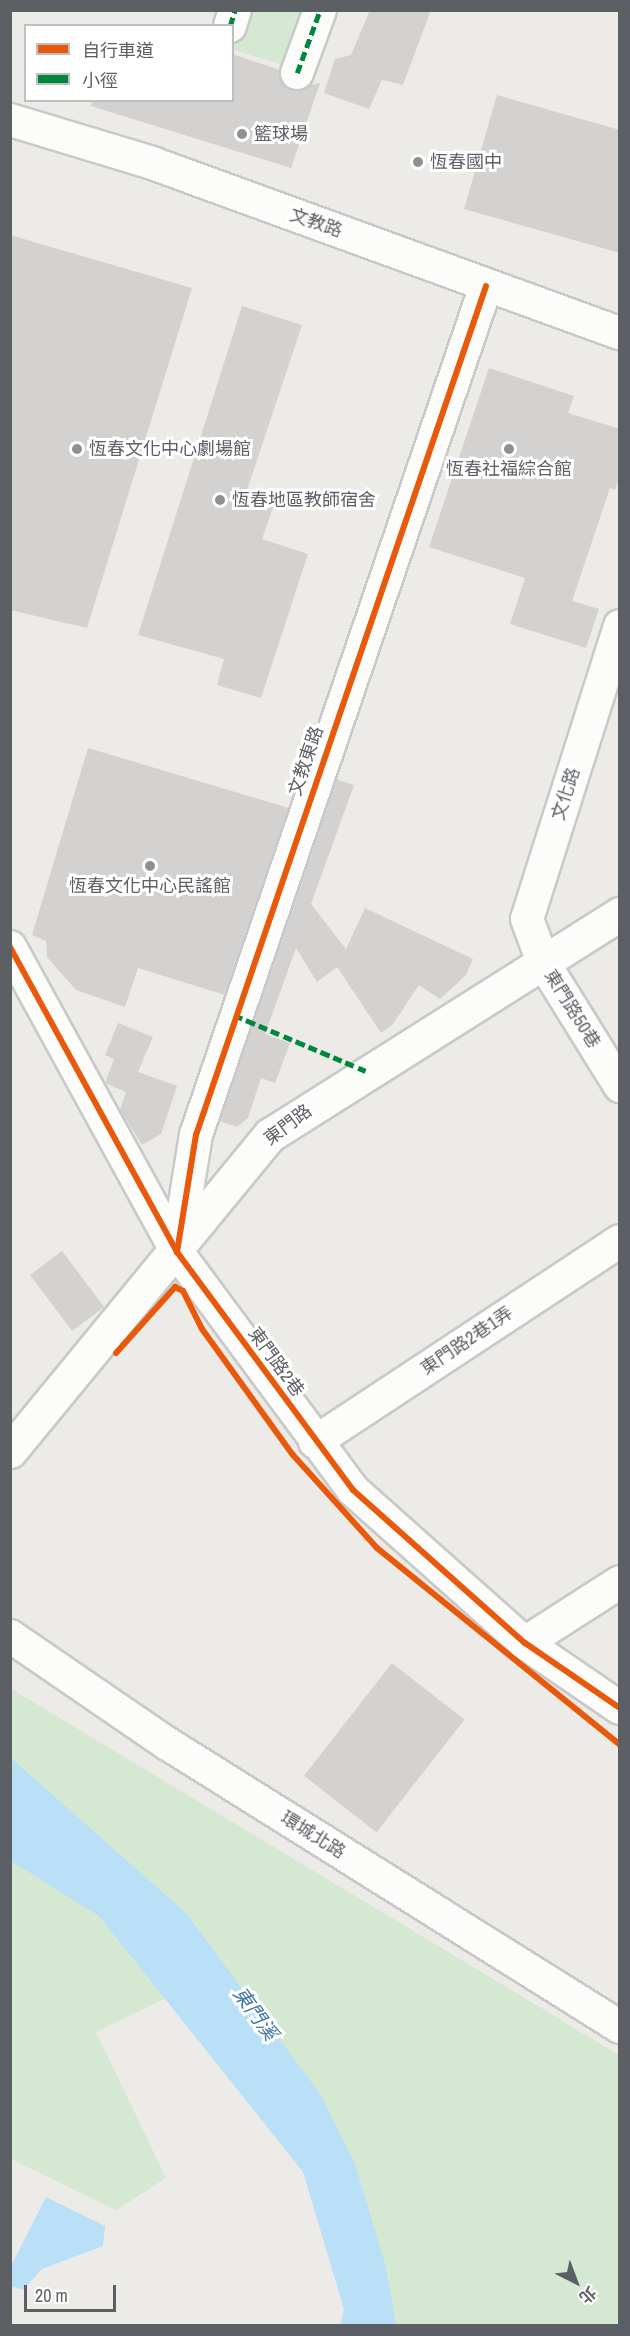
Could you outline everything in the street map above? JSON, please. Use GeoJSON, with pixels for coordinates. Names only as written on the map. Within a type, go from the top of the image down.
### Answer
{"type":"FeatureCollection","features":[{"type":"Feature","properties":{"kind":"main road","name":"東門路"},"geometry":{"type":"LineString","coordinates":[[10,1450],[177,1252],[270,1135],[620,914]]}},
{"type":"Feature","properties":{"kind":"street"},"geometry":{"type":"LineString","coordinates":[[297,74],[320,10]]}},
{"type":"Feature","properties":{"kind":"street","name":"文教路"},"geometry":{"type":"LineString","coordinates":[[10,120],[152,163],[620,333]]}},
{"type":"Feature","properties":{"kind":"street","name":"文教東路"},"geometry":{"type":"LineString","coordinates":[[177,1252],[196,1135],[486,286]]}},
{"type":"Feature","properties":{"kind":"street","name":"文化路"},"geometry":{"type":"LineString","coordinates":[[543,962],[527,919],[620,626]]}},
{"type":"Feature","properties":{"kind":"street","name":"東門路2巷"},"geometry":{"type":"LineString","coordinates":[[10,947],[177,1252],[315,1442],[353,1490],[525,1642],[620,1708]]}},
{"type":"Feature","properties":{"kind":"street","name":"東門路50巷"},"geometry":{"type":"LineString","coordinates":[[543,962],[620,1086]]}},
{"type":"Feature","properties":{"kind":"street","name":"東門路2巷1弄"},"geometry":{"type":"LineString","coordinates":[[315,1442],[620,1241]]}},
{"type":"Feature","properties":{"kind":"street"},"geometry":{"type":"LineString","coordinates":[[525,1642],[620,1582]]}},
{"type":"Feature","properties":{"kind":"street","name":"環城北路"},"geometry":{"type":"LineString","coordinates":[[10,1636],[168,1744],[620,2026]]}},
{"type":"Feature","properties":{"kind":"green space"},"geometry":{"type":"Polygon","coordinates":[[[245,11],[310,11],[290,67],[234,50],[245,11]]]}},
{"type":"Feature","properties":{"kind":"green space"},"geometry":{"type":"Polygon","coordinates":[[[10,1688],[619,2055],[619,2325],[379,2325],[366,2228],[174,1994],[96,2032],[166,2178],[116,2210],[11,2159],[10,1688]]]}},
{"type":"Feature","properties":{"kind":"water","name":"東門溪"},"geometry":{"type":"Polygon","coordinates":[[[11,1758],[186,1913],[321,2095],[355,2164],[386,2267],[396,2325],[340,2325],[344,2309],[303,2172],[99,1916],[11,1861],[11,1758]]]}},
{"type":"Feature","properties":{"kind":"water"},"geometry":{"type":"Polygon","coordinates":[[[46,2197],[105,2226],[103,2246],[42,2269],[23,2290],[11,2286],[11,2266],[46,2197]]]}},
{"type":"Feature","properties":{"kind":"building"},"geometry":{"type":"Polygon","coordinates":[[[370,10],[431,10],[403,85],[382,80],[369,109],[324,93],[335,59],[351,55],[370,10]]]}},
{"type":"Feature","properties":{"kind":"building","name":"籃球場"},"geometry":{"type":"Polygon","coordinates":[[[234,55],[280,70],[283,84],[291,90],[320,83],[291,168],[91,106],[92,102],[234,102],[234,55]]]}},
{"type":"Feature","properties":{"kind":"building"},"geometry":{"type":"Polygon","coordinates":[[[497,95],[620,130],[620,253],[464,209],[497,95]]]}},
{"type":"Feature","properties":{"kind":"building","name":"恆春文化中心劇場館"},"geometry":{"type":"Polygon","coordinates":[[[10,235],[192,288],[87,628],[10,610],[10,235]]]}},
{"type":"Feature","properties":{"kind":"building","name":"恆春地區教師宿舍"},"geometry":{"type":"Polygon","coordinates":[[[242,306],[302,325],[245,496],[274,505],[262,539],[308,554],[261,698],[217,685],[224,659],[138,635],[242,306]]]}},
{"type":"Feature","properties":{"kind":"building","name":"恆春社福綜合館"},"geometry":{"type":"Polygon","coordinates":[[[489,368],[574,396],[568,413],[620,429],[620,475],[615,490],[610,488],[572,601],[599,609],[586,648],[510,624],[525,578],[429,547],[489,368]]]}},
{"type":"Feature","properties":{"kind":"building","name":"恆春文化中心民謠館"},"geometry":{"type":"Polygon","coordinates":[[[88,748],[289,808],[225,995],[138,968],[125,1007],[76,990],[47,957],[46,941],[32,935],[88,748]]]}},
{"type":"Feature","properties":{"kind":"building"},"geometry":{"type":"Polygon","coordinates":[[[336,779],[354,785],[311,904],[346,949],[365,908],[473,959],[466,975],[440,999],[419,985],[393,1024],[381,1033],[337,967],[317,982],[296,948],[265,1034],[290,1043],[275,1083],[261,1078],[248,1118],[237,1127],[220,1121],[336,779]]]}},
{"type":"Feature","properties":{"kind":"building"},"geometry":{"type":"Polygon","coordinates":[[[118,1023],[153,1037],[138,1072],[177,1086],[161,1134],[142,1145],[120,1110],[126,1092],[105,1083],[114,1059],[105,1055],[118,1023]]]}},
{"type":"Feature","properties":{"kind":"building"},"geometry":{"type":"Polygon","coordinates":[[[62,1251],[104,1307],[72,1331],[30,1275],[62,1251]]]}},
{"type":"Feature","properties":{"kind":"building"},"geometry":{"type":"Polygon","coordinates":[[[392,1663],[464,1720],[376,1832],[304,1776],[392,1663]]]}},
{"type":"Feature","properties":{"kind":"marked path"},"geometry":{"type":"LineString","coordinates":[[231,24],[235,10]]}},
{"type":"Feature","properties":{"kind":"marked path"},"geometry":{"type":"LineString","coordinates":[[297,73],[320,10]]}},
{"type":"Feature","properties":{"kind":"marked path"},"geometry":{"type":"LineString","coordinates":[[234,1015],[366,1071]]}},
{"type":"Feature","properties":{"kind":"cycle path"},"geometry":{"type":"LineString","coordinates":[[177,1252],[196,1135],[486,286]]}},
{"type":"Feature","properties":{"kind":"cycle path"},"geometry":{"type":"LineString","coordinates":[[10,947],[177,1252],[353,1490],[525,1643],[620,1708]]}},
{"type":"Feature","properties":{"kind":"cycle path"},"geometry":{"type":"LineString","coordinates":[[116,1353],[175,1287],[183,1291],[202,1329],[293,1455],[377,1548],[620,1745]]}},
{"type":"Feature","properties":{"kind":"place","name":"籃球場"},"geometry":{"type":"Point","coordinates":[242,134]}},
{"type":"Feature","properties":{"kind":"place","name":"恆春國中"},"geometry":{"type":"Point","coordinates":[418,162]}},
{"type":"Feature","properties":{"kind":"place","name":"恆春文化中心劇場館"},"geometry":{"type":"Point","coordinates":[77,449]}},
{"type":"Feature","properties":{"kind":"place","name":"恆春社福綜合館"},"geometry":{"type":"Point","coordinates":[509,449]}},
{"type":"Feature","properties":{"kind":"place","name":"恆春地區教師宿舍"},"geometry":{"type":"Point","coordinates":[220,500]}},
{"type":"Feature","properties":{"kind":"place","name":"恆春文化中心民謠館"},"geometry":{"type":"Point","coordinates":[150,866]}}]}
